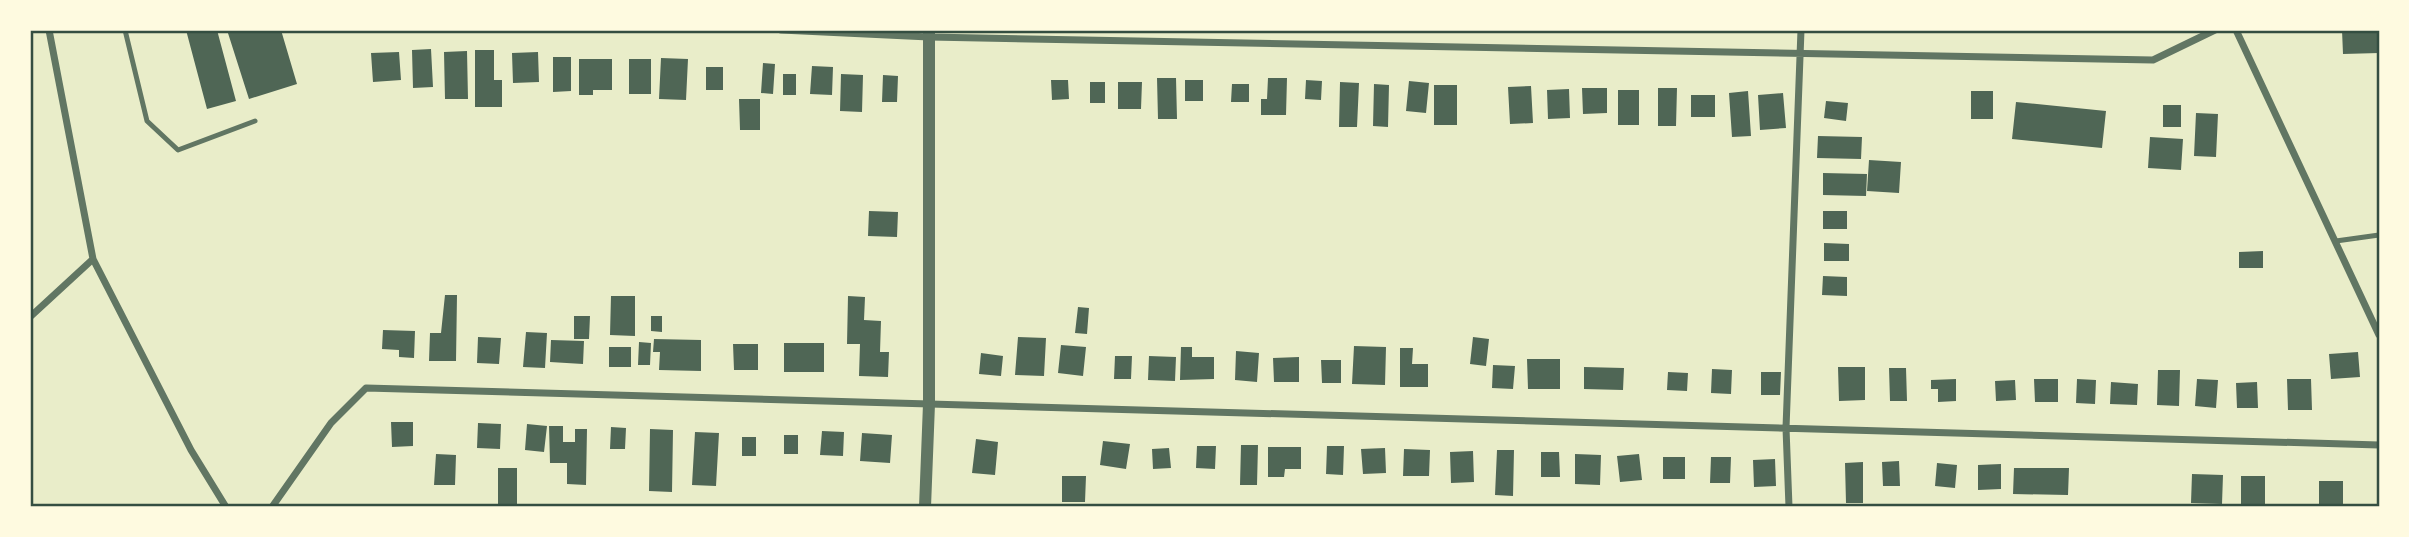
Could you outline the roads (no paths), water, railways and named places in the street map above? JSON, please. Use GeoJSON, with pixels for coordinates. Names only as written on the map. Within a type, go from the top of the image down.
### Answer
{"type":"FeatureCollection","features":[{"type":"Feature","properties":{"kind":"street"},"geometry":{"type":"LineString","coordinates":[[49,30],[93,259],[191,450],[226,507]]}},
{"type":"Feature","properties":{"kind":"street"},"geometry":{"type":"LineString","coordinates":[[781,30],[2152,60],[2215,30]]}},
{"type":"Feature","properties":{"kind":"street"},"geometry":{"type":"LineString","coordinates":[[1789,507],[1786,428],[1801,30]]}},
{"type":"Feature","properties":{"kind":"street"},"geometry":{"type":"LineString","coordinates":[[2236,30],[2379,335]]}},
{"type":"Feature","properties":{"kind":"street"},"geometry":{"type":"LineString","coordinates":[[925,507],[929,404],[929,33]]}},
{"type":"Feature","properties":{"kind":"street"},"geometry":{"type":"LineString","coordinates":[[30,317],[93,259]]}},
{"type":"Feature","properties":{"kind":"street"},"geometry":{"type":"LineString","coordinates":[[272,507],[331,423],[366,388],[2379,445]]}},
{"type":"Feature","properties":{"kind":"lane"},"geometry":{"type":"LineString","coordinates":[[125,30],[148,121],[178,150],[255,121]]}},
{"type":"Feature","properties":{"kind":"lane"},"geometry":{"type":"LineString","coordinates":[[2336,241],[2379,235]]}}]}
